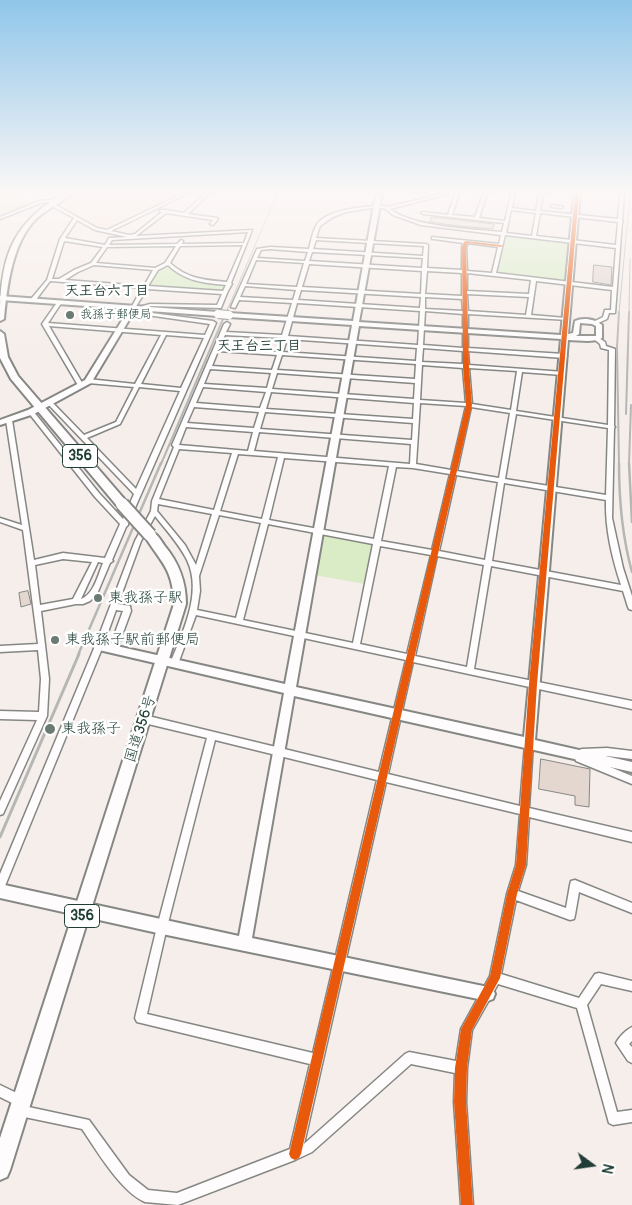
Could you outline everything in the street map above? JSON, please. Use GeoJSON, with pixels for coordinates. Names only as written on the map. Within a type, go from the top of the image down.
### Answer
{"type":"FeatureCollection","features":[{"type":"Feature","properties":{"kind":"highway"},"geometry":{"type":"LineString","coordinates":[[0,319],[3,287],[13,250]]}},
{"type":"Feature","properties":{"kind":"highway","name":"国道356号"},"geometry":{"type":"LineString","coordinates":[[0,334],[9,368],[34,410],[150,535],[172,562],[180,582],[180,604],[168,663],[144,719],[0,1170]]}},
{"type":"Feature","properties":{"kind":"street"},"geometry":{"type":"LineString","coordinates":[[32,300],[48,280],[58,250]]}},
{"type":"Feature","properties":{"kind":"street"},"geometry":{"type":"LineString","coordinates":[[93,264],[102,250]]}},
{"type":"Feature","properties":{"kind":"street"},"geometry":{"type":"LineString","coordinates":[[60,281],[76,271],[93,264],[156,269],[168,263],[176,250]]}},
{"type":"Feature","properties":{"kind":"street"},"geometry":{"type":"LineString","coordinates":[[143,309],[150,305],[219,307],[244,250]]}},
{"type":"Feature","properties":{"kind":"street"},"geometry":{"type":"LineString","coordinates":[[233,307],[259,250]]}},
{"type":"Feature","properties":{"kind":"street"},"geometry":{"type":"LineString","coordinates":[[250,452],[310,250]]}},
{"type":"Feature","properties":{"kind":"street"},"geometry":{"type":"LineString","coordinates":[[313,250],[426,257]]}},
{"type":"Feature","properties":{"kind":"street"},"geometry":{"type":"LineString","coordinates":[[244,944],[368,250]]}},
{"type":"Feature","properties":{"kind":"street"},"geometry":{"type":"LineString","coordinates":[[413,466],[426,250]]}},
{"type":"Feature","properties":{"kind":"street"},"geometry":{"type":"LineString","coordinates":[[295,1154],[469,405],[466,367],[466,250]]}},
{"type":"Feature","properties":{"kind":"street"},"geometry":{"type":"LineString","coordinates":[[494,274],[500,250]]}},
{"type":"Feature","properties":{"kind":"street"},"geometry":{"type":"LineString","coordinates":[[466,1205],[460,1102],[461,1068],[467,1029],[496,978],[512,894],[521,865],[529,744],[572,250]]}},
{"type":"Feature","properties":{"kind":"street"},"geometry":{"type":"LineString","coordinates":[[565,337],[576,334],[578,321],[596,322],[606,318],[607,311],[613,312],[618,250]]}},
{"type":"Feature","properties":{"kind":"street"},"geometry":{"type":"LineString","coordinates":[[254,260],[494,274],[614,289]]}},
{"type":"Feature","properties":{"kind":"street"},"geometry":{"type":"LineString","coordinates":[[168,263],[177,273],[194,279],[230,284]]}},
{"type":"Feature","properties":{"kind":"street"},"geometry":{"type":"LineString","coordinates":[[0,422],[34,410],[88,381],[156,269]]}},
{"type":"Feature","properties":{"kind":"street"},"geometry":{"type":"LineString","coordinates":[[528,316],[534,279]]}},
{"type":"Feature","properties":{"kind":"street"},"geometry":{"type":"LineString","coordinates":[[48,280],[226,294]]}},
{"type":"Feature","properties":{"kind":"street"},"geometry":{"type":"LineString","coordinates":[[243,285],[424,296],[531,296]]}},
{"type":"Feature","properties":{"kind":"street"},"geometry":{"type":"LineString","coordinates":[[2,298],[597,339],[603,343],[603,348],[612,349],[609,518],[619,568],[632,607]]}},
{"type":"Feature","properties":{"kind":"street"},"geometry":{"type":"LineString","coordinates":[[237,298],[566,319]]}},
{"type":"Feature","properties":{"kind":"street"},"geometry":{"type":"LineString","coordinates":[[45,324],[60,302]]}},
{"type":"Feature","properties":{"kind":"street"},"geometry":{"type":"LineString","coordinates":[[37,609],[88,600],[93,594],[213,322],[149,314],[151,309]]}},
{"type":"Feature","properties":{"kind":"street"},"geometry":{"type":"LineString","coordinates":[[596,322],[600,327],[599,338],[597,339]]}},
{"type":"Feature","properties":{"kind":"street"},"geometry":{"type":"LineString","coordinates":[[45,324],[207,338]]}},
{"type":"Feature","properties":{"kind":"street"},"geometry":{"type":"LineString","coordinates":[[45,324],[81,386]]}},
{"type":"Feature","properties":{"kind":"street"},"geometry":{"type":"LineString","coordinates":[[0,886],[99,646],[138,541],[154,511],[155,501],[178,447],[175,445],[227,324]]}},
{"type":"Feature","properties":{"kind":"street"},"geometry":{"type":"LineString","coordinates":[[222,333],[564,356]]}},
{"type":"Feature","properties":{"kind":"street"},"geometry":{"type":"LineString","coordinates":[[84,437],[118,423],[164,334]]}},
{"type":"Feature","properties":{"kind":"street"},"geometry":{"type":"LineString","coordinates":[[216,349],[562,373]]}},
{"type":"Feature","properties":{"kind":"street"},"geometry":{"type":"LineString","coordinates":[[209,367],[417,381]]}},
{"type":"Feature","properties":{"kind":"street"},"geometry":{"type":"LineString","coordinates":[[470,671],[520,370]]}},
{"type":"Feature","properties":{"kind":"street"},"geometry":{"type":"LineString","coordinates":[[88,381],[184,390]]}},
{"type":"Feature","properties":{"kind":"street"},"geometry":{"type":"LineString","coordinates":[[201,385],[469,405],[612,427]]}},
{"type":"Feature","properties":{"kind":"street"},"geometry":{"type":"LineString","coordinates":[[49,402],[138,494]]}},
{"type":"Feature","properties":{"kind":"street"},"geometry":{"type":"LineString","coordinates":[[193,404],[416,421]]}},
{"type":"Feature","properties":{"kind":"street"},"geometry":{"type":"LineString","coordinates":[[34,410],[97,495],[125,525]]}},
{"type":"Feature","properties":{"kind":"street"},"geometry":{"type":"LineString","coordinates":[[0,811],[4,795],[43,716],[44,706],[42,647],[9,420]]}},
{"type":"Feature","properties":{"kind":"street"},"geometry":{"type":"LineString","coordinates":[[184,425],[415,442]]}},
{"type":"Feature","properties":{"kind":"street"},"geometry":{"type":"LineString","coordinates":[[178,447],[413,466],[610,498]]}},
{"type":"Feature","properties":{"kind":"street"},"geometry":{"type":"LineString","coordinates":[[195,576],[236,451]]}},
{"type":"Feature","properties":{"kind":"street"},"geometry":{"type":"LineString","coordinates":[[239,622],[282,455]]}},
{"type":"Feature","properties":{"kind":"street"},"geometry":{"type":"LineString","coordinates":[[356,646],[393,464]]}},
{"type":"Feature","properties":{"kind":"street"},"geometry":{"type":"LineString","coordinates":[[155,501],[626,589]]}},
{"type":"Feature","properties":{"kind":"street"},"geometry":{"type":"LineString","coordinates":[[154,511],[184,548],[190,558],[195,576],[197,600],[194,612],[168,663]]}},
{"type":"Feature","properties":{"kind":"street"},"geometry":{"type":"LineString","coordinates":[[0,520],[25,528]]}},
{"type":"Feature","properties":{"kind":"street"},"geometry":{"type":"LineString","coordinates":[[31,563],[63,556],[109,560]]}},
{"type":"Feature","properties":{"kind":"street"},"geometry":{"type":"LineString","coordinates":[[76,601],[96,560]]}},
{"type":"Feature","properties":{"kind":"street"},"geometry":{"type":"LineString","coordinates":[[113,649],[127,612],[127,608],[114,607]]}},
{"type":"Feature","properties":{"kind":"street"},"geometry":{"type":"LineString","coordinates":[[194,612],[632,705]]}},
{"type":"Feature","properties":{"kind":"street"},"geometry":{"type":"LineString","coordinates":[[99,646],[632,767]]}},
{"type":"Feature","properties":{"kind":"street"},"geometry":{"type":"LineString","coordinates":[[0,649],[42,647]]}},
{"type":"Feature","properties":{"kind":"street"},"geometry":{"type":"LineString","coordinates":[[0,715],[43,716]]}},
{"type":"Feature","properties":{"kind":"street"},"geometry":{"type":"LineString","coordinates":[[144,719],[632,837]]}},
{"type":"Feature","properties":{"kind":"street"},"geometry":{"type":"LineString","coordinates":[[212,736],[162,927],[141,1018],[317,1060]]}},
{"type":"Feature","properties":{"kind":"street"},"geometry":{"type":"LineString","coordinates":[[570,754],[607,752],[632,755]]}},
{"type":"Feature","properties":{"kind":"street"},"geometry":{"type":"LineString","coordinates":[[570,754],[632,780]]}},
{"type":"Feature","properties":{"kind":"street"},"geometry":{"type":"LineString","coordinates":[[512,894],[570,915],[575,885],[632,908]]}},
{"type":"Feature","properties":{"kind":"street"},"geometry":{"type":"LineString","coordinates":[[0,891],[162,927],[488,994]]}},
{"type":"Feature","properties":{"kind":"street"},"geometry":{"type":"LineString","coordinates":[[496,978],[581,1004]]}},
{"type":"Feature","properties":{"kind":"street"},"geometry":{"type":"LineString","coordinates":[[581,1004],[599,978],[632,986]]}},
{"type":"Feature","properties":{"kind":"street"},"geometry":{"type":"LineString","coordinates":[[581,1004],[613,1119],[632,1116]]}},
{"type":"Feature","properties":{"kind":"street"},"geometry":{"type":"LineString","coordinates":[[632,1033],[622,1043],[632,1058]]}},
{"type":"Feature","properties":{"kind":"street"},"geometry":{"type":"LineString","coordinates":[[0,1091],[20,1106],[85,1124],[125,1179],[145,1196],[177,1199],[308,1148],[409,1058],[461,1068]]}},
{"type":"Feature","properties":{"kind":"green space"},"geometry":{"type":"Polygon","coordinates":[[[503,250],[569,250],[566,281],[497,273],[503,250]]]}},
{"type":"Feature","properties":{"kind":"green space"},"geometry":{"type":"Polygon","coordinates":[[[168,265],[174,271],[188,278],[228,284],[225,293],[147,287],[157,269],[168,265]]]}},
{"type":"Feature","properties":{"kind":"green space"},"geometry":{"type":"Polygon","coordinates":[[[321,535],[374,545],[365,584],[314,575],[321,535]]]}},
{"type":"Feature","properties":{"kind":"building"},"geometry":{"type":"Polygon","coordinates":[[[594,265],[612,267],[611,285],[593,282],[594,265]]]}},
{"type":"Feature","properties":{"kind":"building"},"geometry":{"type":"Polygon","coordinates":[[[28,591],[31,604],[21,607],[19,593],[28,591]]]}},
{"type":"Feature","properties":{"kind":"building"},"geometry":{"type":"Polygon","coordinates":[[[541,759],[590,769],[589,807],[575,805],[575,796],[539,789],[541,759]]]}},
{"type":"Feature","properties":{"kind":"railway"},"geometry":{"type":"LineString","coordinates":[[226,313],[253,250]]}},
{"type":"Feature","properties":{"kind":"railway"},"geometry":{"type":"LineString","coordinates":[[619,313],[625,250]]}},
{"type":"Feature","properties":{"kind":"railway"},"geometry":{"type":"LineString","coordinates":[[629,313],[630,259]]}},
{"type":"Feature","properties":{"kind":"railway"},"geometry":{"type":"LineString","coordinates":[[161,464],[226,312]]}},
{"type":"Feature","properties":{"kind":"railway"},"geometry":{"type":"LineString","coordinates":[[619,312],[617,347],[619,464]]}},
{"type":"Feature","properties":{"kind":"railway"},"geometry":{"type":"LineString","coordinates":[[626,414],[629,312]]}},
{"type":"Feature","properties":{"kind":"railway"},"geometry":{"type":"LineString","coordinates":[[629,463],[631,405]]}},
{"type":"Feature","properties":{"kind":"railway"},"geometry":{"type":"LineString","coordinates":[[78,655],[161,463]]}},
{"type":"Feature","properties":{"kind":"railway"},"geometry":{"type":"LineString","coordinates":[[619,463],[622,518],[632,572]]}},
{"type":"Feature","properties":{"kind":"railway"},"geometry":{"type":"LineString","coordinates":[[629,463],[632,522]]}},
{"type":"Feature","properties":{"kind":"railway"},"geometry":{"type":"LineString","coordinates":[[0,837],[79,654]]}},
{"type":"Feature","properties":{"kind":"cycle path"},"geometry":{"type":"LineString","coordinates":[[295,1154],[469,405],[466,367],[464,250]]}},
{"type":"Feature","properties":{"kind":"cycle path"},"geometry":{"type":"LineString","coordinates":[[467,1205],[460,1102],[461,1068],[467,1029],[495,978],[512,894],[521,865],[533,684],[572,250]]}},
{"type":"Feature","properties":{"kind":"place","name":"我孫子郵便局"},"geometry":{"type":"Point","coordinates":[70,315]}},
{"type":"Feature","properties":{"kind":"place","name":"東我孫子駅"},"geometry":{"type":"Point","coordinates":[98,598]}},
{"type":"Feature","properties":{"kind":"place","name":"東我孫子駅前郵便局"},"geometry":{"type":"Point","coordinates":[55,640]}},
{"type":"Feature","properties":{"kind":"place","name":"東我孫子"},"geometry":{"type":"Point","coordinates":[50,729]}},
{"type":"Feature","properties":{"kind":"district","name":"天王台六丁目"},"geometry":{"type":"Point","coordinates":[107,291]}},
{"type":"Feature","properties":{"kind":"district","name":"天王台三丁目"},"geometry":{"type":"Point","coordinates":[259,346]}}]}
